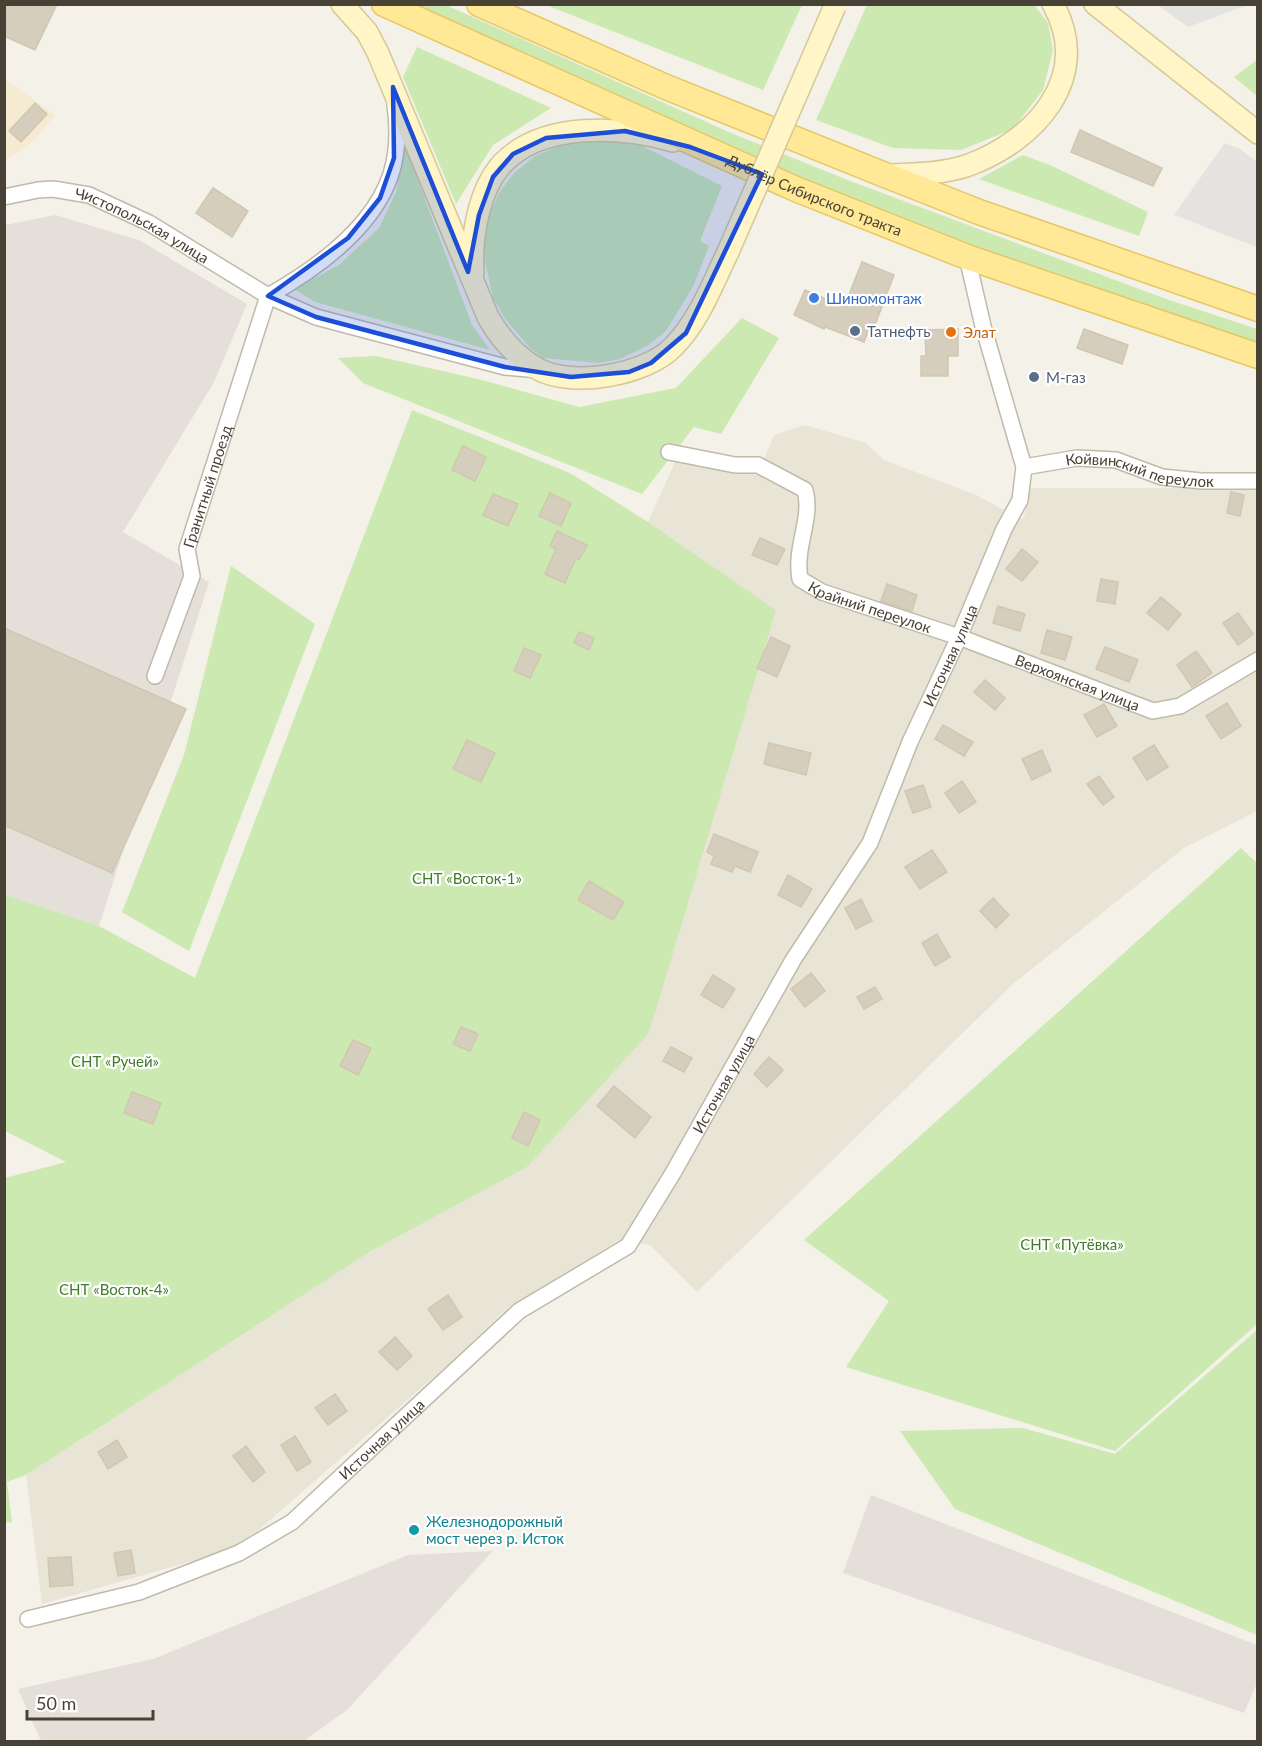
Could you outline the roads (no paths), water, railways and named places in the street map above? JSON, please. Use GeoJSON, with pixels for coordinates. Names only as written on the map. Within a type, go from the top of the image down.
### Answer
{"type":"FeatureCollection","features":[{"type":"Feature","properties":{"kind":"main road"},"geometry":{"type":"LineString","coordinates":[[342,4],[367,32],[393,87],[475,289],[498,334],[520,357],[539,370],[571,377],[599,377],[629,372],[651,363],[671,350],[686,333],[700,310],[728,252],[835,5]]}},
{"type":"Feature","properties":{"kind":"main road","name":"Дублёр Сибирского тракта"},"geometry":{"type":"LineString","coordinates":[[384,4],[728,160],[967,257],[1257,356]]}},
{"type":"Feature","properties":{"kind":"main road"},"geometry":{"type":"LineString","coordinates":[[479,4],[666,87],[885,175],[990,216],[1257,309]]}},
{"type":"Feature","properties":{"kind":"main road"},"geometry":{"type":"LineString","coordinates":[[885,175],[929,173],[965,166],[998,151],[1026,133],[1043,115],[1063,78],[1066,38],[1060,16],[1053,4]]}},
{"type":"Feature","properties":{"kind":"main road"},"geometry":{"type":"LineString","coordinates":[[1095,4],[1257,133]]}},
{"type":"Feature","properties":{"kind":"main road"},"geometry":{"type":"LineString","coordinates":[[475,289],[474,242],[483,199],[493,177],[502,165],[513,154],[530,144],[567,134],[625,131],[657,137],[728,160]]}},
{"type":"Feature","properties":{"kind":"street"},"geometry":{"type":"LineString","coordinates":[[268,296],[306,272],[348,238],[380,198],[391,174],[394,158],[397,117],[393,87]]}},
{"type":"Feature","properties":{"kind":"street","name":"Чистопольская улица"},"geometry":{"type":"LineString","coordinates":[[4,197],[38,189],[53,189],[97,199],[149,223],[268,296],[316,316],[505,367],[539,370]]}},
{"type":"Feature","properties":{"kind":"street","name":"Источная улица"},"geometry":{"type":"LineString","coordinates":[[28,1619],[139,1592],[239,1553],[292,1522],[519,1311],[628,1246],[673,1173],[793,960],[870,843],[910,742],[959,637],[1004,529],[1020,500],[1022,460],[983,326],[967,257]]}},
{"type":"Feature","properties":{"kind":"street","name":"Гранитный проезд"},"geometry":{"type":"LineString","coordinates":[[155,676],[192,576],[187,549],[268,296]]}},
{"type":"Feature","properties":{"kind":"street","name":"Крайний переулок"},"geometry":{"type":"LineString","coordinates":[[669,452],[735,465],[758,465],[805,490],[808,502],[797,563],[800,579],[822,592],[959,637]]}},
{"type":"Feature","properties":{"kind":"street","name":"Койвинский переулок"},"geometry":{"type":"LineString","coordinates":[[1022,460],[1077,458],[1116,460],[1162,477],[1201,481],[1257,481]]}},
{"type":"Feature","properties":{"kind":"street","name":"Верхоянская улица"},"geometry":{"type":"LineString","coordinates":[[959,637],[1153,711],[1180,706],[1257,660]]}},
{"type":"Feature","properties":{"kind":"place","name":"Шиномонтаж"},"geometry":{"type":"Point","coordinates":[814,298]}},
{"type":"Feature","properties":{"kind":"place","name":"Татнефть"},"geometry":{"type":"Point","coordinates":[855,331]}},
{"type":"Feature","properties":{"kind":"place","name":"Элат"},"geometry":{"type":"Point","coordinates":[951,332]}},
{"type":"Feature","properties":{"kind":"place","name":"М-газ"},"geometry":{"type":"Point","coordinates":[1034,377]}},
{"type":"Feature","properties":{"kind":"place","name":"Железнодорожный мост через р. Исток"},"geometry":{"type":"Point","coordinates":[414,1530]}},
{"type":"Feature","properties":{"kind":"park label","name":"СНТ «Восток-1»"},"geometry":{"type":"Point","coordinates":[467,878]}},
{"type":"Feature","properties":{"kind":"park label","name":"СНТ «Ручей»"},"geometry":{"type":"Point","coordinates":[115,1061]}},
{"type":"Feature","properties":{"kind":"park label","name":"СНТ «Путёвка»"},"geometry":{"type":"Point","coordinates":[1072,1244]}},
{"type":"Feature","properties":{"kind":"park label","name":"СНТ «Восток-4»"},"geometry":{"type":"Point","coordinates":[114,1289]}}]}
